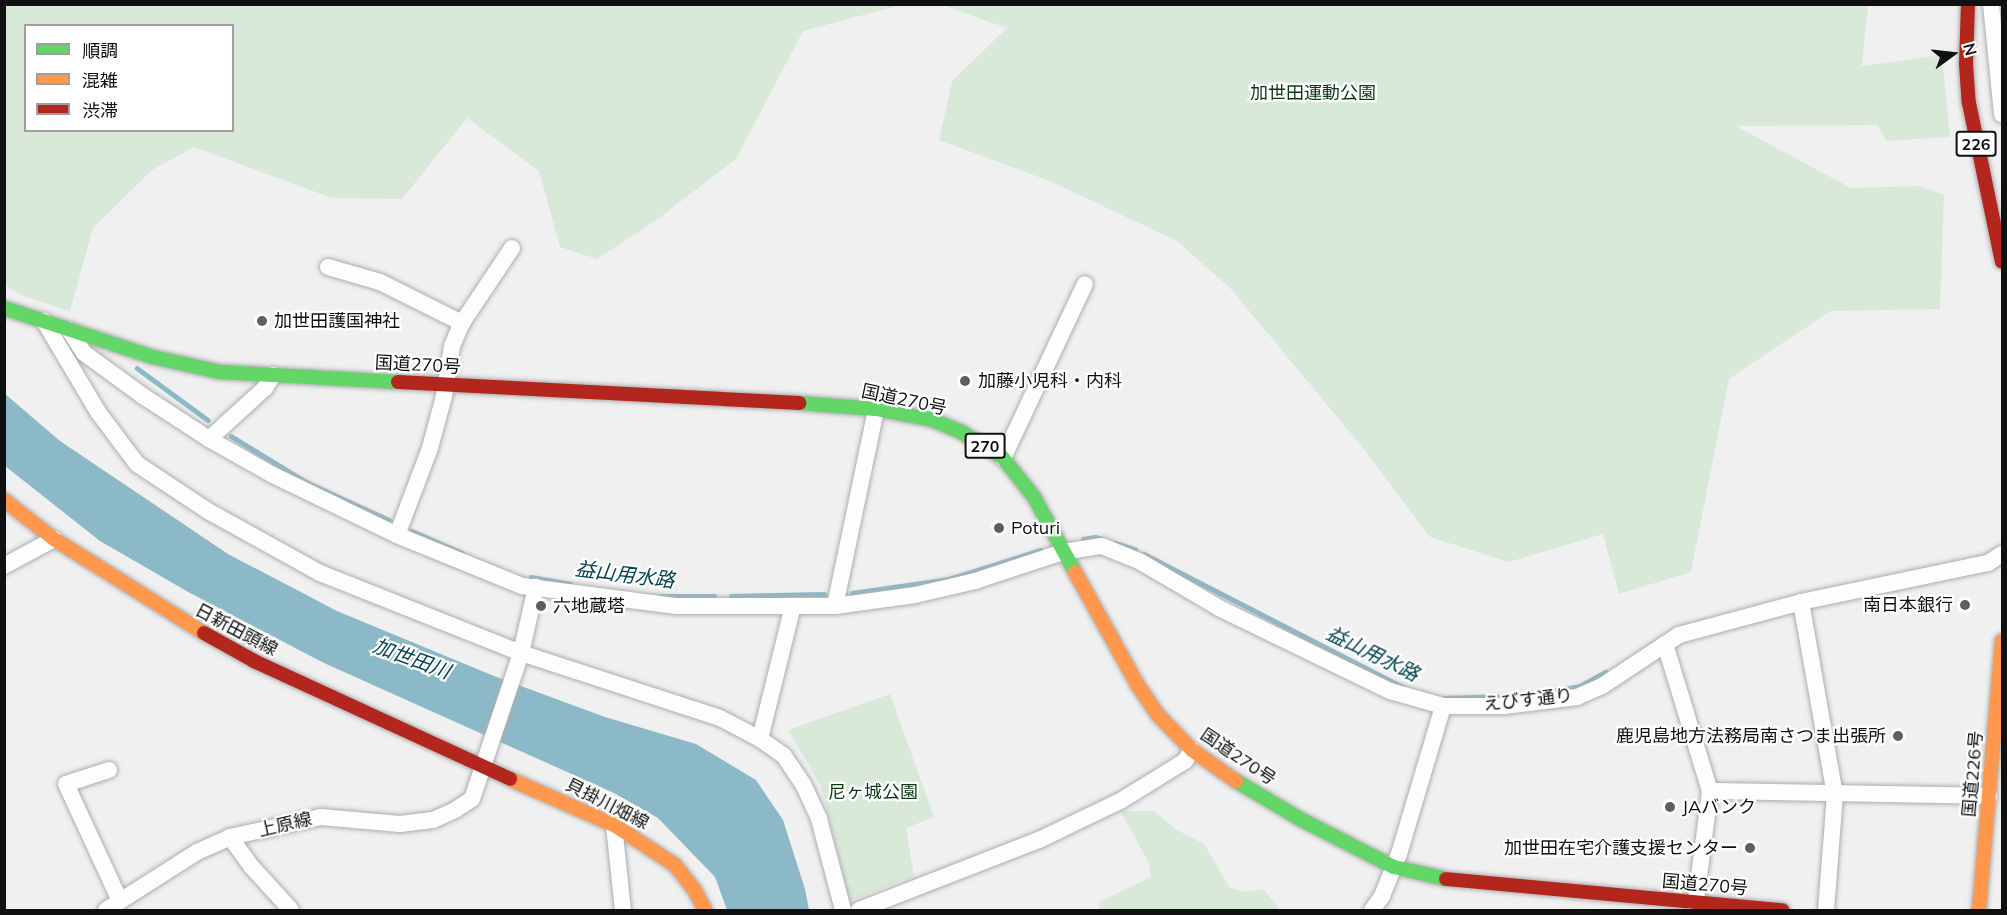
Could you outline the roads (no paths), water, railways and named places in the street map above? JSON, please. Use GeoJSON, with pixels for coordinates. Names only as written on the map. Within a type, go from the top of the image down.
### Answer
{"type":"FeatureCollection","features":[{"type":"Feature","properties":{"kind":"main road","name":"226"},"geometry":{"type":"LineString","coordinates":[[1968,4],[1966,24],[1969,103],[2002,262]]}},
{"type":"Feature","properties":{"kind":"main road","name":"国道270号"},"geometry":{"type":"LineString","coordinates":[[4,308],[165,359],[220,372],[876,409],[933,420],[963,433],[1003,458],[1034,497],[1137,684],[1158,715],[1192,750],[1227,776],[1302,820],[1394,867],[1464,882],[1695,906],[1783,910]]}},
{"type":"Feature","properties":{"kind":"main road","name":"日新田頭線"},"geometry":{"type":"LineString","coordinates":[[4,500],[54,539],[201,633],[254,661],[468,761]]}},
{"type":"Feature","properties":{"kind":"main road","name":"国道226号"},"geometry":{"type":"LineString","coordinates":[[1979,910],[1989,796],[1999,717],[2002,641]]}},
{"type":"Feature","properties":{"kind":"main road","name":"貝掛川畑線"},"geometry":{"type":"LineString","coordinates":[[468,761],[485,763],[614,825],[675,865],[694,889],[705,910]]}},
{"type":"Feature","properties":{"kind":"street"},"geometry":{"type":"LineString","coordinates":[[1995,5],[2002,114]]}},
{"type":"Feature","properties":{"kind":"street"},"geometry":{"type":"LineString","coordinates":[[397,535],[430,448],[452,346],[462,323],[512,248]]}},
{"type":"Feature","properties":{"kind":"street"},"geometry":{"type":"LineString","coordinates":[[327,267],[380,282],[462,323]]}},
{"type":"Feature","properties":{"kind":"street"},"geometry":{"type":"LineString","coordinates":[[1003,458],[1085,284]]}},
{"type":"Feature","properties":{"kind":"street"},"geometry":{"type":"LineString","coordinates":[[43,321],[98,412],[137,464],[208,511],[320,573],[519,658],[720,718],[784,756],[803,784],[819,819],[843,910]]}},
{"type":"Feature","properties":{"kind":"street","name":"えびす通り"},"geometry":{"type":"LineString","coordinates":[[68,328],[84,353],[209,439],[271,474],[397,535],[522,586],[677,606],[835,606],[915,595],[975,581],[1063,552],[1102,546],[1142,562],[1219,608],[1390,691],[1443,706],[1504,706],[1578,697],[1602,686],[1679,635],[1801,602],[1988,563],[2002,554]]}},
{"type":"Feature","properties":{"kind":"street"},"geometry":{"type":"LineString","coordinates":[[209,439],[265,388],[273,375]]}},
{"type":"Feature","properties":{"kind":"street"},"geometry":{"type":"LineString","coordinates":[[835,606],[876,409]]}},
{"type":"Feature","properties":{"kind":"street"},"geometry":{"type":"LineString","coordinates":[[4,566],[54,539]]}},
{"type":"Feature","properties":{"kind":"street","name":"上原線"},"geometry":{"type":"LineString","coordinates":[[113,906],[197,852],[230,837],[321,816],[400,824],[432,820],[455,810],[472,799],[519,658],[536,587]]}},
{"type":"Feature","properties":{"kind":"street"},"geometry":{"type":"LineString","coordinates":[[1801,602],[1835,794],[1826,910]]}},
{"type":"Feature","properties":{"kind":"street"},"geometry":{"type":"LineString","coordinates":[[760,740],[793,606]]}},
{"type":"Feature","properties":{"kind":"street"},"geometry":{"type":"LineString","coordinates":[[1665,644],[1710,791],[1695,906]]}},
{"type":"Feature","properties":{"kind":"street"},"geometry":{"type":"LineString","coordinates":[[1372,910],[1382,896],[1394,867],[1443,706]]}},
{"type":"Feature","properties":{"kind":"street"},"geometry":{"type":"LineString","coordinates":[[859,910],[1060,830],[1122,800],[1185,760],[1192,750]]}},
{"type":"Feature","properties":{"kind":"street"},"geometry":{"type":"LineString","coordinates":[[109,770],[66,784],[113,906]]}},
{"type":"Feature","properties":{"kind":"street"},"geometry":{"type":"LineString","coordinates":[[1710,791],[1989,796]]}},
{"type":"Feature","properties":{"kind":"street"},"geometry":{"type":"LineString","coordinates":[[614,825],[623,910]]}},
{"type":"Feature","properties":{"kind":"street"},"geometry":{"type":"LineString","coordinates":[[230,837],[251,866],[291,910]]}},
{"type":"Feature","properties":{"kind":"water","name":"加世田川"},"geometry":{"type":"Polygon","coordinates":[[[4,393],[60,441],[228,554],[337,611],[494,676],[605,717],[696,744],[756,780],[783,820],[805,889],[809,910],[727,910],[715,877],[658,818],[614,793],[324,663],[190,593],[100,541],[5,466],[4,393]]]}},
{"type":"Feature","properties":{"kind":"waterway","name":"益山用水路"},"geometry":{"type":"LineString","coordinates":[[137,368],[208,420]]}},
{"type":"Feature","properties":{"kind":"waterway","name":"益山用水路"},"geometry":{"type":"LineString","coordinates":[[231,436],[306,482],[389,520]]}},
{"type":"Feature","properties":{"kind":"waterway","name":"益山用水路"},"geometry":{"type":"LineString","coordinates":[[412,531],[462,553]]}},
{"type":"Feature","properties":{"kind":"waterway","name":"益山用水路"},"geometry":{"type":"LineString","coordinates":[[1083,539],[1095,537],[1104,540]]}},
{"type":"Feature","properties":{"kind":"waterway","name":"益山用水路"},"geometry":{"type":"LineString","coordinates":[[1115,543],[1135,549]]}},
{"type":"Feature","properties":{"kind":"waterway","name":"益山用水路"},"geometry":{"type":"LineString","coordinates":[[852,593],[949,579],[1041,550]]}},
{"type":"Feature","properties":{"kind":"waterway","name":"益山用水路"},"geometry":{"type":"LineString","coordinates":[[1144,554],[1403,687]]}},
{"type":"Feature","properties":{"kind":"waterway","name":"益山用水路"},"geometry":{"type":"LineString","coordinates":[[531,577],[570,584]]}},
{"type":"Feature","properties":{"kind":"waterway","name":"益山用水路"},"geometry":{"type":"LineString","coordinates":[[731,596],[824,594]]}},
{"type":"Feature","properties":{"kind":"waterway","name":"益山用水路"},"geometry":{"type":"LineString","coordinates":[[661,596],[715,596]]}},
{"type":"Feature","properties":{"kind":"waterway","name":"益山用水路"},"geometry":{"type":"LineString","coordinates":[[1541,693],[1580,686],[1605,672]]}},
{"type":"Feature","properties":{"kind":"waterway","name":"益山用水路"},"geometry":{"type":"LineString","coordinates":[[1445,698],[1530,695]]}},
{"type":"Feature","properties":{"kind":"place","name":"加世田護国神社"},"geometry":{"type":"Point","coordinates":[262,321]}},
{"type":"Feature","properties":{"kind":"place","name":"加藤小児科・内科"},"geometry":{"type":"Point","coordinates":[965,381]}},
{"type":"Feature","properties":{"kind":"place","name":"Poturi"},"geometry":{"type":"Point","coordinates":[999,528]}},
{"type":"Feature","properties":{"kind":"place","name":"南日本銀行"},"geometry":{"type":"Point","coordinates":[1965,605]}},
{"type":"Feature","properties":{"kind":"place","name":"六地蔵塔"},"geometry":{"type":"Point","coordinates":[541,606]}},
{"type":"Feature","properties":{"kind":"place","name":"鹿児島地方法務局南さつま出張所"},"geometry":{"type":"Point","coordinates":[1898,736]}},
{"type":"Feature","properties":{"kind":"place","name":"JAバンク"},"geometry":{"type":"Point","coordinates":[1670,807]}},
{"type":"Feature","properties":{"kind":"place","name":"加世田在宅介護支援センター"},"geometry":{"type":"Point","coordinates":[1750,848]}},
{"type":"Feature","properties":{"kind":"park label","name":"加世田運動公園"},"geometry":{"type":"Point","coordinates":[1313,93]}},
{"type":"Feature","properties":{"kind":"park label","name":"尼ヶ城公園"},"geometry":{"type":"Point","coordinates":[873,792]}}]}
